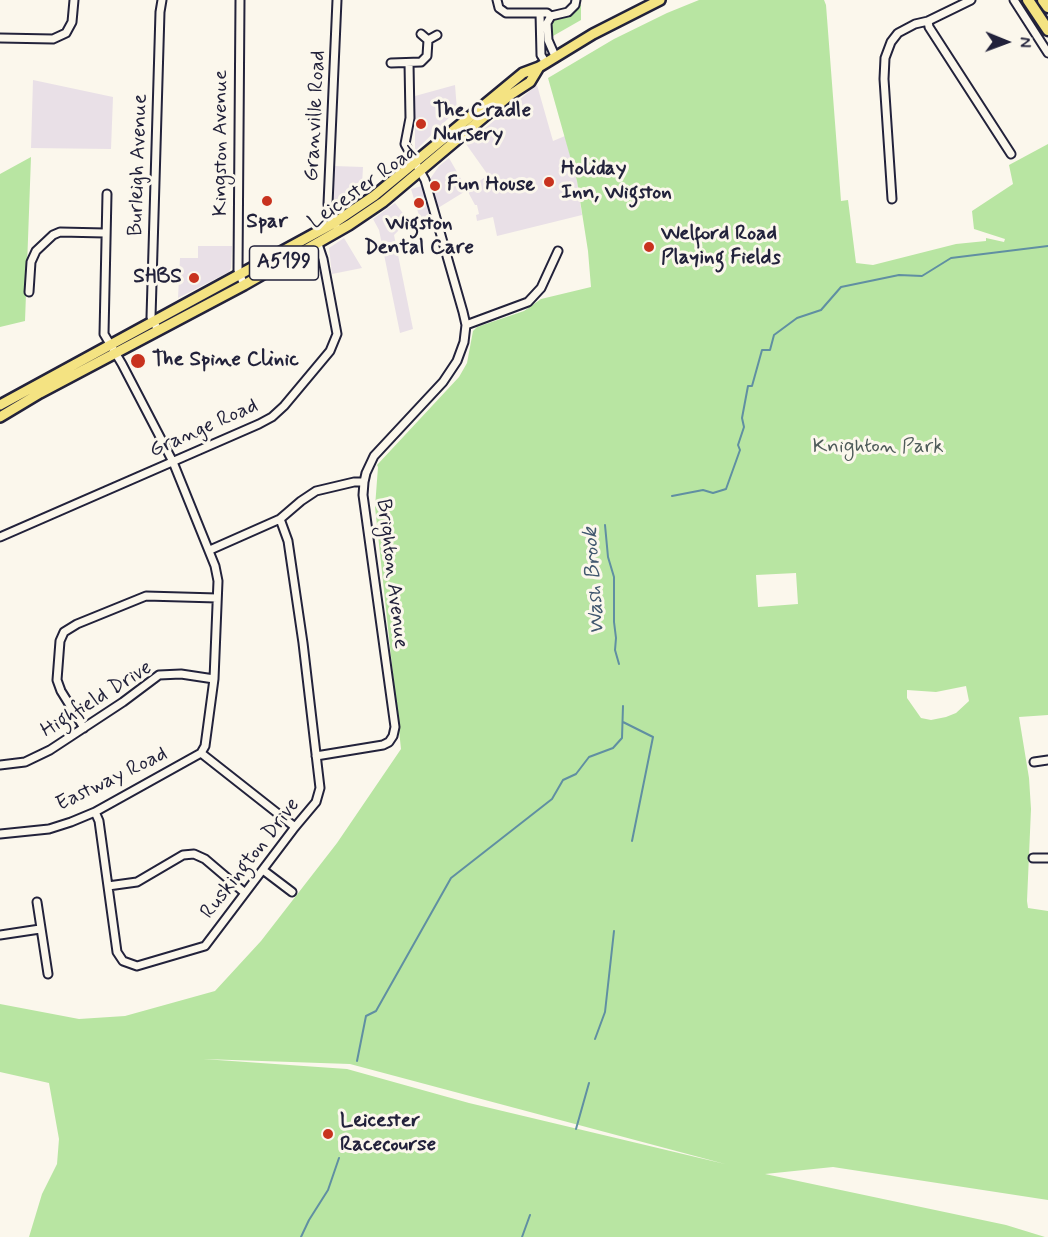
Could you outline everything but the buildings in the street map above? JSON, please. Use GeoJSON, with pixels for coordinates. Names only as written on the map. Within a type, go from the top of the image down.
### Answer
{"type":"FeatureCollection","features":[{"type":"Feature","properties":{"kind":"highway"},"geometry":{"type":"LineString","coordinates":[[1028,0],[1048,30]]}},
{"type":"Feature","properties":{"kind":"highway"},"geometry":{"type":"LineString","coordinates":[[1043,0],[1048,7]]}},
{"type":"Feature","properties":{"kind":"main road","name":"A5199"},"geometry":{"type":"LineString","coordinates":[[555,56],[660,0]]}},
{"type":"Feature","properties":{"kind":"main road","name":"Leicester Road"},"geometry":{"type":"LineString","coordinates":[[0,417],[40,393],[318,244],[523,73],[542,65],[555,56]]}},
{"type":"Feature","properties":{"kind":"main road","name":"Leicester Road"},"geometry":{"type":"LineString","coordinates":[[0,405],[239,274],[382,202],[510,95],[530,82],[542,65]]}},
{"type":"Feature","properties":{"kind":"street"},"geometry":{"type":"LineString","coordinates":[[0,39],[53,39],[66,33],[72,22],[74,0]]}},
{"type":"Feature","properties":{"kind":"street","name":"Burleigh Avenue"},"geometry":{"type":"LineString","coordinates":[[158,330],[151,317],[159,24],[162,0]]}},
{"type":"Feature","properties":{"kind":"street","name":"Kingston Avenue"},"geometry":{"type":"LineString","coordinates":[[240,0],[239,274],[244,285]]}},
{"type":"Feature","properties":{"kind":"street","name":"Granville Road"},"geometry":{"type":"LineString","coordinates":[[336,227],[329,214],[328,204],[337,0]]}},
{"type":"Feature","properties":{"kind":"street"},"geometry":{"type":"LineString","coordinates":[[497,0],[499,8],[506,13],[545,14],[568,12],[576,0]]}},
{"type":"Feature","properties":{"kind":"street"},"geometry":{"type":"LineString","coordinates":[[892,199],[884,79],[885,58],[891,42],[898,33],[915,24],[928,21],[971,0]]}},
{"type":"Feature","properties":{"kind":"street"},"geometry":{"type":"LineString","coordinates":[[1014,0],[1048,53]]}},
{"type":"Feature","properties":{"kind":"street"},"geometry":{"type":"LineString","coordinates":[[545,14],[548,40],[555,56]]}},
{"type":"Feature","properties":{"kind":"street"},"geometry":{"type":"LineString","coordinates":[[542,65],[545,14]]}},
{"type":"Feature","properties":{"kind":"street"},"geometry":{"type":"LineString","coordinates":[[928,21],[929,27],[1011,154]]}},
{"type":"Feature","properties":{"kind":"street"},"geometry":{"type":"LineString","coordinates":[[391,63],[418,63],[424,60],[428,51],[428,40],[421,34]]}},
{"type":"Feature","properties":{"kind":"street"},"geometry":{"type":"LineString","coordinates":[[428,40],[437,35]]}},
{"type":"Feature","properties":{"kind":"street","name":"Brighton Avenue"},"geometry":{"type":"LineString","coordinates":[[316,756],[382,745],[393,736],[395,727],[363,495],[364,482],[374,456],[443,382],[457,361],[464,342],[466,325],[432,204],[416,161],[405,144],[410,118],[409,63]]}},
{"type":"Feature","properties":{"kind":"street"},"geometry":{"type":"LineString","coordinates":[[106,194],[104,333],[173,462],[215,566],[217,598],[214,679],[205,746],[201,753],[295,827]]}},
{"type":"Feature","properties":{"kind":"street"},"geometry":{"type":"LineString","coordinates":[[29,292],[31,262],[36,251],[53,235],[60,232],[105,233]]}},
{"type":"Feature","properties":{"kind":"street","name":"Grange Road"},"geometry":{"type":"LineString","coordinates":[[0,537],[272,417],[284,406],[330,351],[337,334],[318,244]]}},
{"type":"Feature","properties":{"kind":"street"},"geometry":{"type":"LineString","coordinates":[[466,325],[528,302],[541,288],[558,251]]}},
{"type":"Feature","properties":{"kind":"street"},"geometry":{"type":"LineString","coordinates":[[210,550],[280,519],[316,491],[354,482],[364,482]]}},
{"type":"Feature","properties":{"kind":"street","name":"Ruskington Drive"},"geometry":{"type":"LineString","coordinates":[[95,812],[99,821],[117,952],[123,961],[136,966],[205,946],[316,802],[320,788],[316,756],[288,541],[280,519]]}},
{"type":"Feature","properties":{"kind":"street"},"geometry":{"type":"LineString","coordinates":[[84,728],[61,691],[57,680],[60,641],[64,632],[77,624],[146,596],[217,598]]}},
{"type":"Feature","properties":{"kind":"street","name":"Highfield Drive"},"geometry":{"type":"LineString","coordinates":[[0,765],[25,762],[50,750],[123,702],[159,675],[181,674],[214,679]]}},
{"type":"Feature","properties":{"kind":"street","name":"Eastway Road"},"geometry":{"type":"LineString","coordinates":[[0,834],[49,829],[95,812],[201,753]]}},
{"type":"Feature","properties":{"kind":"street"},"geometry":{"type":"LineString","coordinates":[[1034,762],[1048,760]]}},
{"type":"Feature","properties":{"kind":"street"},"geometry":{"type":"LineString","coordinates":[[108,886],[137,882],[174,859],[194,854],[205,859],[245,893]]}},
{"type":"Feature","properties":{"kind":"street"},"geometry":{"type":"LineString","coordinates":[[1033,858],[1048,858]]}},
{"type":"Feature","properties":{"kind":"street"},"geometry":{"type":"LineString","coordinates":[[262,870],[292,892]]}},
{"type":"Feature","properties":{"kind":"street"},"geometry":{"type":"LineString","coordinates":[[37,902],[48,974]]}},
{"type":"Feature","properties":{"kind":"street"},"geometry":{"type":"LineString","coordinates":[[0,935],[40,929]]}},
{"type":"Feature","properties":{"kind":"shaded area"},"geometry":{"type":"Polygon","coordinates":[[[33,80],[113,97],[111,149],[31,148],[33,80]]]}},
{"type":"Feature","properties":{"kind":"shaded area"},"geometry":{"type":"Polygon","coordinates":[[[455,85],[457,110],[415,151],[415,96],[455,85]]]}},
{"type":"Feature","properties":{"kind":"shaded area"},"geometry":{"type":"Polygon","coordinates":[[[537,85],[553,141],[565,136],[577,181],[582,215],[497,236],[493,217],[477,221],[476,215],[479,214],[477,205],[467,190],[488,175],[466,144],[537,85]]]}},
{"type":"Feature","properties":{"kind":"shaded area"},"geometry":{"type":"Polygon","coordinates":[[[449,158],[465,186],[462,189],[464,192],[438,208],[430,179],[439,166],[449,158]]]}},
{"type":"Feature","properties":{"kind":"shaded area"},"geometry":{"type":"Polygon","coordinates":[[[334,166],[363,167],[362,185],[366,191],[343,208],[331,205],[334,166]]]}},
{"type":"Feature","properties":{"kind":"shaded area"},"geometry":{"type":"Polygon","coordinates":[[[422,186],[431,219],[421,222],[411,189],[422,186]]]}},
{"type":"Feature","properties":{"kind":"shaded area"},"geometry":{"type":"Polygon","coordinates":[[[395,203],[412,225],[400,229],[394,235],[413,329],[400,333],[379,230],[373,219],[395,203]]]}},
{"type":"Feature","properties":{"kind":"shaded area"},"geometry":{"type":"Polygon","coordinates":[[[344,238],[362,268],[332,274],[329,248],[344,238]]]}},
{"type":"Feature","properties":{"kind":"shaded area"},"geometry":{"type":"Polygon","coordinates":[[[198,246],[232,246],[231,268],[229,272],[178,298],[180,258],[198,258],[198,246]]]}},
{"type":"Feature","properties":{"kind":"green space","name":"Knighton Park"},"geometry":{"type":"Polygon","coordinates":[[[699,0],[824,0],[841,201],[848,200],[856,263],[873,265],[956,244],[986,241],[986,238],[1004,242],[1005,239],[974,229],[972,211],[1013,184],[1009,165],[1048,144],[1048,715],[1019,717],[1029,778],[1031,809],[1028,908],[1048,911],[1048,1200],[833,1167],[765,1174],[1006,1225],[1045,1237],[29,1237],[42,1194],[57,1164],[59,1139],[49,1083],[0,1072],[0,1004],[79,1019],[125,1016],[215,991],[261,941],[337,843],[401,749],[375,507],[377,465],[459,377],[467,363],[473,331],[477,327],[524,311],[541,299],[591,287],[577,181],[548,78],[614,39],[699,0]],[[796,573],[756,575],[758,607],[798,604],[796,573]],[[966,686],[936,692],[907,690],[907,698],[921,718],[931,720],[946,717],[956,713],[969,701],[966,686]],[[203,1059],[347,1069],[469,1103],[725,1164],[350,1064],[203,1059]]]}},
{"type":"Feature","properties":{"kind":"green space"},"geometry":{"type":"Polygon","coordinates":[[[581,4],[581,20],[553,36],[551,23],[553,20],[568,16],[581,4]]]}},
{"type":"Feature","properties":{"kind":"green space"},"geometry":{"type":"Polygon","coordinates":[[[31,157],[25,321],[0,327],[0,174],[31,157]]]}},
{"type":"Feature","properties":{"kind":"waterway","name":"Wash Brook"},"geometry":{"type":"LineString","coordinates":[[672,496],[703,490],[713,493],[726,489],[740,450],[738,445],[744,427],[742,418],[748,386],[752,386],[762,350],[770,350],[774,335],[797,318],[821,310],[841,287],[899,275],[922,276],[951,258],[1048,246]]}},
{"type":"Feature","properties":{"kind":"waterway","name":"Wash Brook"},"geometry":{"type":"LineString","coordinates":[[605,525],[608,557],[614,577],[615,650],[619,664]]}},
{"type":"Feature","properties":{"kind":"waterway","name":"Wash Brook"},"geometry":{"type":"LineString","coordinates":[[357,1061],[366,1016],[376,1011],[451,878],[552,799],[563,780],[576,774],[589,757],[613,748],[622,738],[623,706]]}},
{"type":"Feature","properties":{"kind":"waterway"},"geometry":{"type":"LineString","coordinates":[[623,722],[653,737],[632,841]]}},
{"type":"Feature","properties":{"kind":"waterway"},"geometry":{"type":"LineString","coordinates":[[595,1039],[605,1012],[614,931]]}},
{"type":"Feature","properties":{"kind":"waterway"},"geometry":{"type":"LineString","coordinates":[[576,1129],[589,1083]]}},
{"type":"Feature","properties":{"kind":"waterway","name":"Wash Brook"},"geometry":{"type":"LineString","coordinates":[[301,1237],[328,1190],[339,1158]]}},
{"type":"Feature","properties":{"kind":"waterway"},"geometry":{"type":"LineString","coordinates":[[522,1237],[530,1215]]}},
{"type":"Feature","properties":{"kind":"place","name":"The Cradle Nursery"},"geometry":{"type":"Point","coordinates":[421,124]}},
{"type":"Feature","properties":{"kind":"place","name":"Holiday Inn, Wigston"},"geometry":{"type":"Point","coordinates":[549,182]}},
{"type":"Feature","properties":{"kind":"place","name":"Fun House"},"geometry":{"type":"Point","coordinates":[435,186]}},
{"type":"Feature","properties":{"kind":"place","name":"Spar"},"geometry":{"type":"Point","coordinates":[267,201]}},
{"type":"Feature","properties":{"kind":"place","name":"Wigston Dental Care"},"geometry":{"type":"Point","coordinates":[419,203]}},
{"type":"Feature","properties":{"kind":"place","name":"Welford Road Playing Fields"},"geometry":{"type":"Point","coordinates":[649,247]}},
{"type":"Feature","properties":{"kind":"place","name":"SHBS"},"geometry":{"type":"Point","coordinates":[194,278]}},
{"type":"Feature","properties":{"kind":"place","name":"The Spine Clinic"},"geometry":{"type":"Point","coordinates":[138,361]}},
{"type":"Feature","properties":{"kind":"place","name":"Leicester Racecourse"},"geometry":{"type":"Point","coordinates":[328,1134]}}]}
